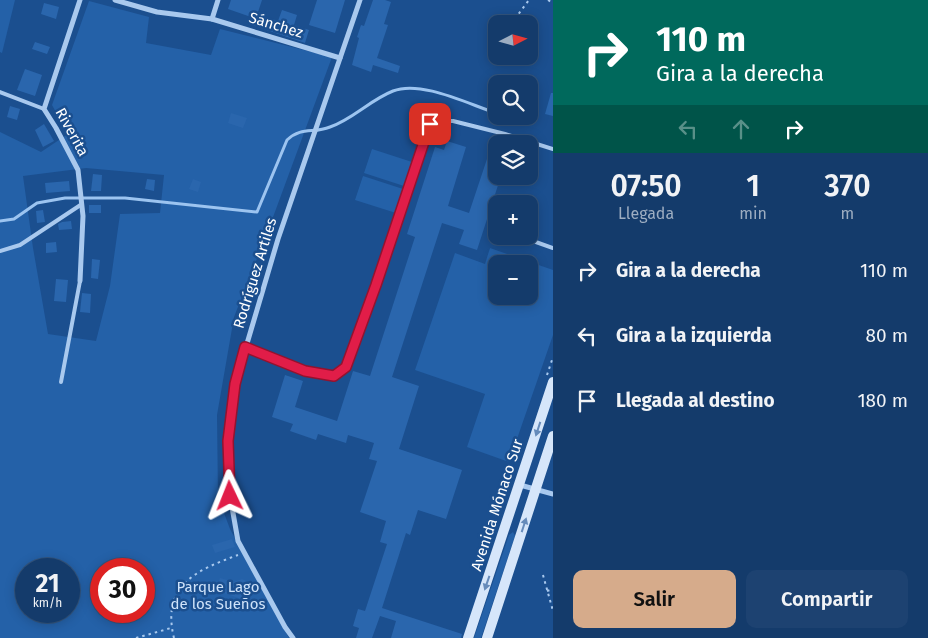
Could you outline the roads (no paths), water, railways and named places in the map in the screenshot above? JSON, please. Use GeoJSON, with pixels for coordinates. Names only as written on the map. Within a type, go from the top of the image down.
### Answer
{"type":"FeatureCollection","features":[{"type":"Feature","properties":{"kind":"main road","name":"Avenida Mónaco Sur"},"geometry":{"type":"LineString","coordinates":[[468,638],[553,382]]}},
{"type":"Feature","properties":{"kind":"main road"},"geometry":{"type":"LineString","coordinates":[[487,638],[553,436]]}},
{"type":"Feature","properties":{"kind":"street","name":"Riverita"},"geometry":{"type":"LineString","coordinates":[[80,0],[44,109],[78,170],[83,216],[80,281]]}},
{"type":"Feature","properties":{"kind":"street","name":"Sánchez"},"geometry":{"type":"LineString","coordinates":[[116,0],[157,12],[212,19],[340,58]]}},
{"type":"Feature","properties":{"kind":"street"},"geometry":{"type":"LineString","coordinates":[[212,19],[218,0]]}},
{"type":"Feature","properties":{"kind":"street","name":"Rodríguez Artiles"},"geometry":{"type":"LineString","coordinates":[[293,638],[285,627],[238,541],[230,496],[228,441],[235,384],[245,347],[278,239],[360,0]]}},
{"type":"Feature","properties":{"kind":"street"},"geometry":{"type":"LineString","coordinates":[[520,486],[553,494]]}},
{"type":"Feature","properties":{"kind":"lane"},"geometry":{"type":"LineString","coordinates":[[0,92],[44,109]]}},
{"type":"Feature","properties":{"kind":"lane"},"geometry":{"type":"LineString","coordinates":[[245,347],[305,371],[334,376],[346,367],[376,285],[430,124],[438,121],[453,120],[553,148]]}},
{"type":"Feature","properties":{"kind":"lane"},"geometry":{"type":"LineString","coordinates":[[0,251],[20,245],[82,204]]}},
{"type":"Feature","properties":{"kind":"lane"},"geometry":{"type":"LineString","coordinates":[[538,243],[553,248]]}},
{"type":"Feature","properties":{"kind":"lane"},"geometry":{"type":"LineString","coordinates":[[61,382],[80,281]]}},
{"type":"Feature","properties":{"kind":"waterway"},"geometry":{"type":"LineString","coordinates":[[0,221],[14,219],[37,203],[65,198],[125,198],[257,212],[287,140],[298,133],[324,129],[338,124],[393,91],[404,88],[431,91],[488,110]]}},
{"type":"Feature","properties":{"kind":"park label","name":"Parque Lago de los Sueños"},"geometry":{"type":"Point","coordinates":[218,596]}}]}
